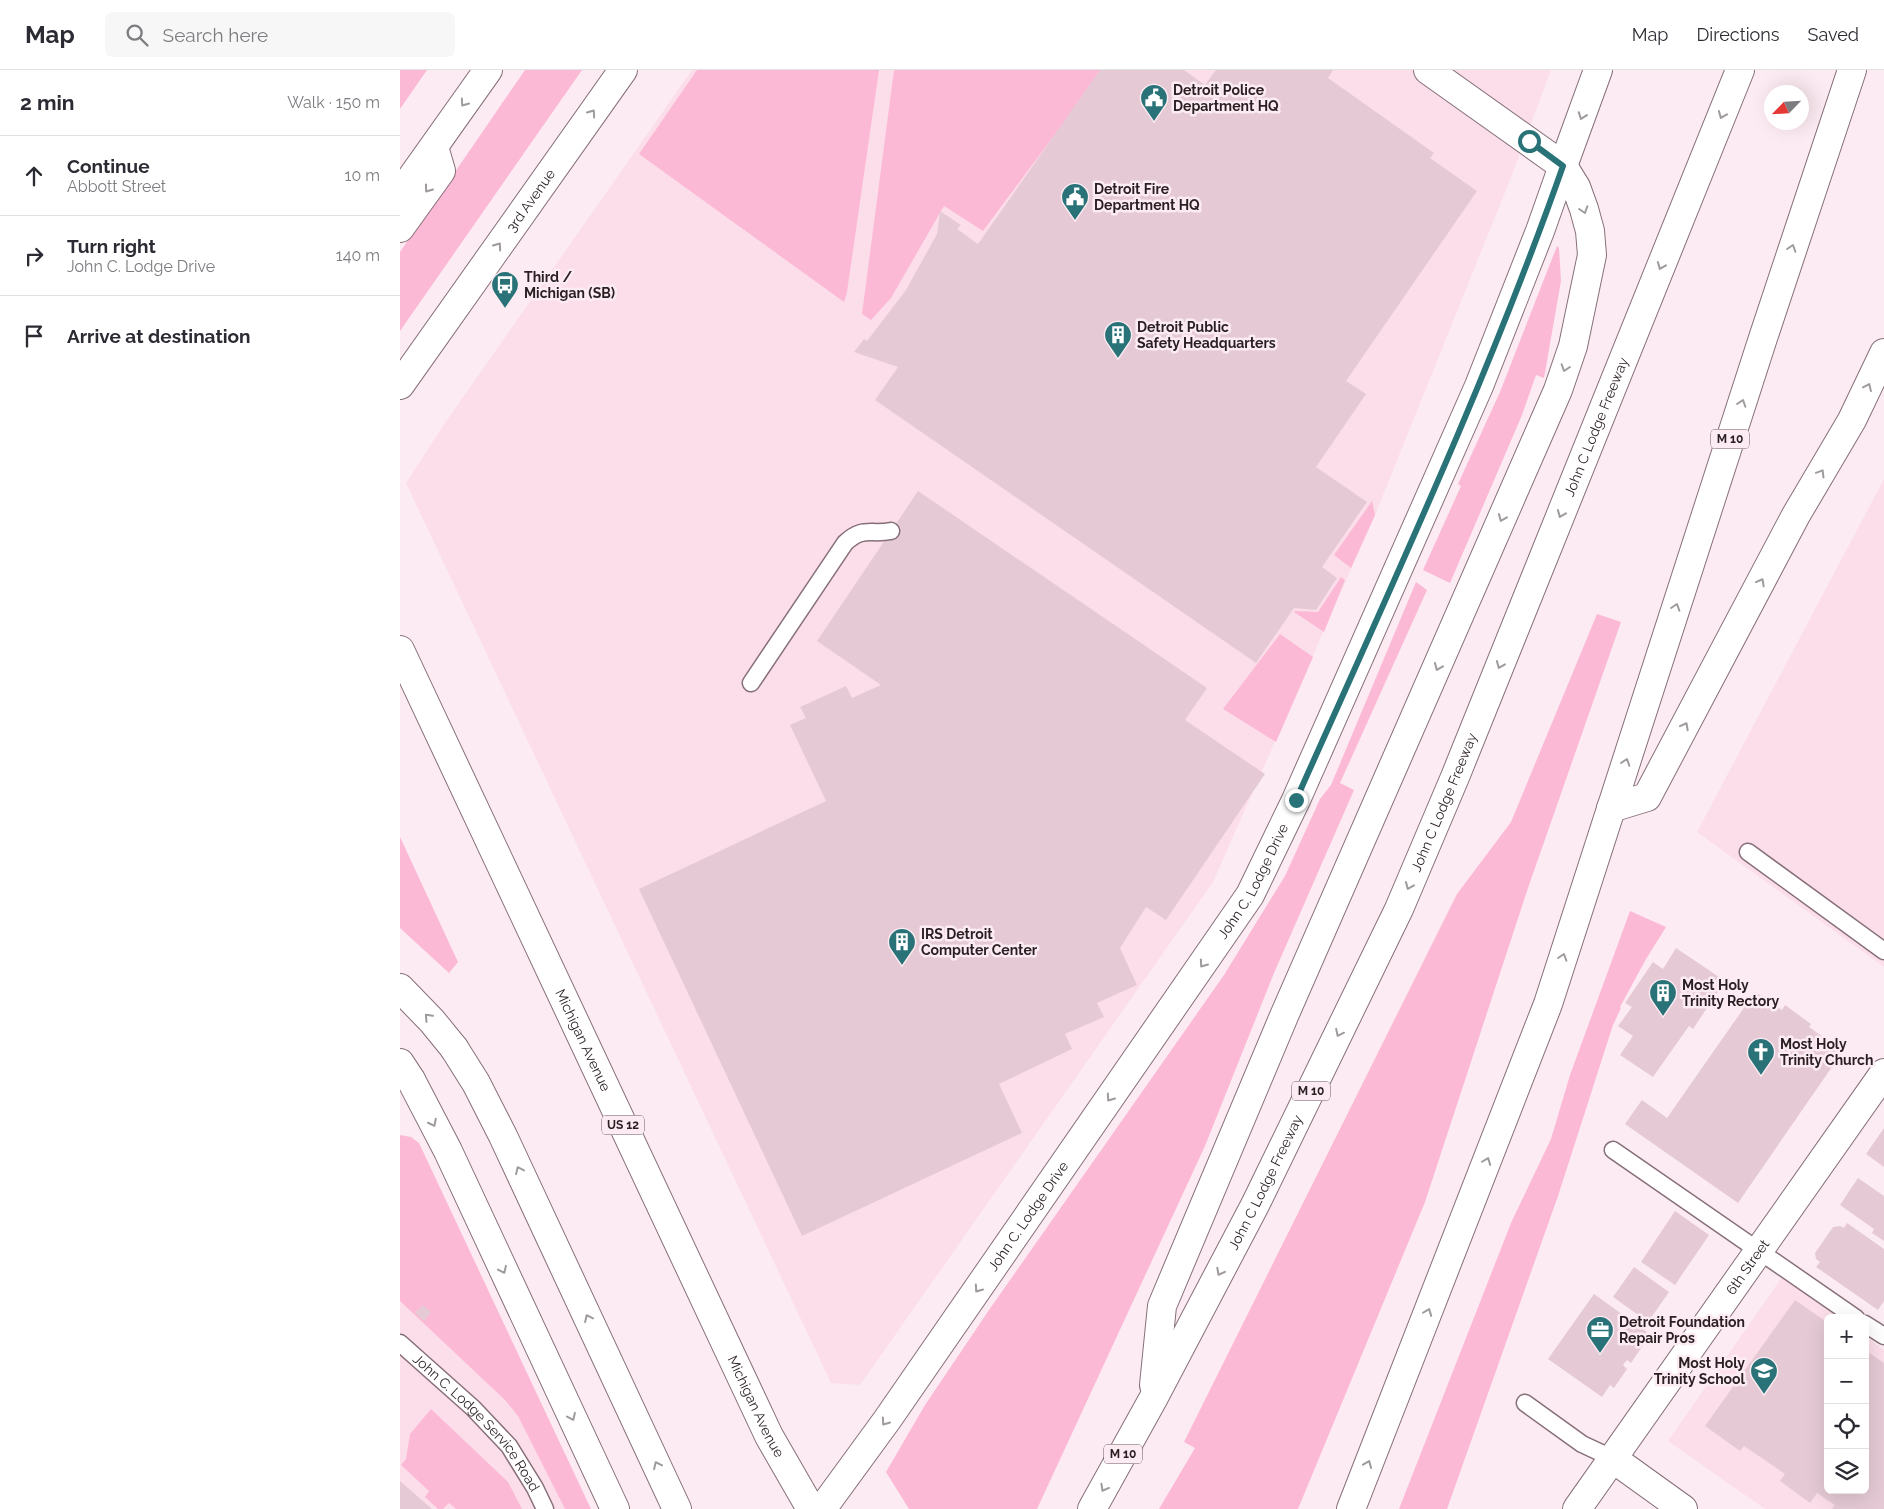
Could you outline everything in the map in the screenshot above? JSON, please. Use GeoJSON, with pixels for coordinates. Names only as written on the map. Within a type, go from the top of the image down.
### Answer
{"type":"FeatureCollection","features":[{"type":"Feature","properties":{"kind":"main road"},"geometry":{"type":"LineString","coordinates":[[400,194],[488,70]]}},
{"type":"Feature","properties":{"kind":"main road","name":"3rd Avenue"},"geometry":{"type":"LineString","coordinates":[[400,385],[623,70]]}},
{"type":"Feature","properties":{"kind":"main road"},"geometry":{"type":"LineString","coordinates":[[1153,1399],[1162,1306],[1284,1016],[1558,390],[1570,354],[1592,255],[1590,231],[1584,209],[1576,187],[1563,166],[1428,70]]}},
{"type":"Feature","properties":{"kind":"main road","name":"John C. Lodge Drive"},"geometry":{"type":"LineString","coordinates":[[822,1509],[887,1420],[1250,895],[1296,800],[1479,386],[1540,231],[1598,70]]}},
{"type":"Feature","properties":{"kind":"main road","name":"John C Lodge Freeway"},"geometry":{"type":"LineString","coordinates":[[1092,1509],[1153,1399],[1255,1205],[1399,909],[1455,777],[1740,70]]}},
{"type":"Feature","properties":{"kind":"main road","name":"M 10"},"geometry":{"type":"LineString","coordinates":[[1350,1509],[1548,1004],[1763,338],[1852,70]]}},
{"type":"Feature","properties":{"kind":"main road"},"geometry":{"type":"LineString","coordinates":[[400,228],[441,171],[434,147]]}},
{"type":"Feature","properties":{"kind":"main road","name":"3rd Avenue"},"geometry":{"type":"LineString","coordinates":[[400,354],[418,348],[439,330]]}},
{"type":"Feature","properties":{"kind":"main road"},"geometry":{"type":"LineString","coordinates":[[1611,808],[1647,797],[1796,515],[1852,420],[1884,353]]}},
{"type":"Feature","properties":{"kind":"main road","name":"Michigan Avenue"},"geometry":{"type":"LineString","coordinates":[[400,650],[769,1436],[811,1509]]}},
{"type":"Feature","properties":{"kind":"main road"},"geometry":{"type":"LineString","coordinates":[[400,988],[432,1021],[454,1048],[476,1083],[503,1136],[677,1509]]}},
{"type":"Feature","properties":{"kind":"main road","name":"6th Street"},"geometry":{"type":"LineString","coordinates":[[1577,1509],[1884,1073]]}},
{"type":"Feature","properties":{"kind":"main road"},"geometry":{"type":"LineString","coordinates":[[404,1077],[448,1151],[615,1509]]}},
{"type":"Feature","properties":{"kind":"main road"},"geometry":{"type":"LineString","coordinates":[[1612,1458],[1683,1509]]}},
{"type":"Feature","properties":{"kind":"lane"},"geometry":{"type":"LineString","coordinates":[[751,683],[845,543],[854,534],[867,531],[878,534],[892,531]]}},
{"type":"Feature","properties":{"kind":"lane"},"geometry":{"type":"LineString","coordinates":[[1748,852],[1884,951]]}},
{"type":"Feature","properties":{"kind":"lane"},"geometry":{"type":"LineString","coordinates":[[1613,1150],[1850,1314]]}},
{"type":"Feature","properties":{"kind":"lane"},"geometry":{"type":"LineString","coordinates":[[1869,1327],[1884,1336]]}},
{"type":"Feature","properties":{"kind":"lane","name":"John C. Lodge Service Road"},"geometry":{"type":"LineString","coordinates":[[400,1343],[473,1408],[509,1446],[535,1488],[545,1509]]}},
{"type":"Feature","properties":{"kind":"lane"},"geometry":{"type":"LineString","coordinates":[[1525,1403],[1582,1444],[1612,1458]]}},
{"type":"Feature","properties":{"kind":"shaded area"},"geometry":{"type":"Polygon","coordinates":[[[400,70],[427,70],[400,109],[400,70]]]}},
{"type":"Feature","properties":{"kind":"shaded area"},"geometry":{"type":"Polygon","coordinates":[[[525,70],[582,70],[400,331],[400,252],[525,70]]]}},
{"type":"Feature","properties":{"kind":"shaded area"},"geometry":{"type":"Polygon","coordinates":[[[692,70],[1551,70],[1510,180],[1375,515],[1213,882],[860,1385],[831,1383],[406,483],[445,423],[692,70]]]}},
{"type":"Feature","properties":{"kind":"shaded area"},"geometry":{"type":"Polygon","coordinates":[[[697,70],[879,70],[844,302],[639,154],[697,70]]]}},
{"type":"Feature","properties":{"kind":"shaded area"},"geometry":{"type":"Polygon","coordinates":[[[894,70],[1103,70],[983,231],[944,206],[891,298],[871,320],[862,314],[894,70]]]}},
{"type":"Feature","properties":{"kind":"shaded area"},"geometry":{"type":"Polygon","coordinates":[[[1557,246],[1559,248],[1561,281],[1544,378],[1536,375],[1522,415],[1450,583],[1423,570],[1461,486],[1458,484],[1500,392],[1557,246]]]}},
{"type":"Feature","properties":{"kind":"shaded area"},"geometry":{"type":"Polygon","coordinates":[[[1884,479],[1884,967],[1697,832],[1884,479]]]}},
{"type":"Feature","properties":{"kind":"shaded area"},"geometry":{"type":"Polygon","coordinates":[[[1372,501],[1375,515],[1351,568],[1334,555],[1372,501]]]}},
{"type":"Feature","properties":{"kind":"shaded area"},"geometry":{"type":"Polygon","coordinates":[[[1341,577],[1345,580],[1324,632],[1294,612],[1318,612],[1341,577]]]}},
{"type":"Feature","properties":{"kind":"shaded area"},"geometry":{"type":"Polygon","coordinates":[[[1416,582],[1427,590],[1340,783],[1354,790],[1274,973],[1205,1146],[1037,1509],[909,1509],[886,1472],[925,1405],[989,1310],[1224,975],[1285,876],[1320,799],[1331,785],[1416,582]]]}},
{"type":"Feature","properties":{"kind":"shaded area"},"geometry":{"type":"Polygon","coordinates":[[[1597,614],[1621,622],[1528,888],[1425,1202],[1298,1509],[1159,1509],[1195,1448],[1184,1442],[1457,894],[1511,822],[1597,614]]]}},
{"type":"Feature","properties":{"kind":"shaded area"},"geometry":{"type":"Polygon","coordinates":[[[1280,634],[1313,657],[1276,742],[1223,709],[1280,634]]]}},
{"type":"Feature","properties":{"kind":"shaded area"},"geometry":{"type":"Polygon","coordinates":[[[400,837],[458,962],[449,973],[400,928],[400,837]]]}},
{"type":"Feature","properties":{"kind":"shaded area"},"geometry":{"type":"Polygon","coordinates":[[[1630,911],[1666,927],[1620,1007],[1613,1025],[1558,1196],[1447,1509],[1399,1509],[1511,1223],[1551,1139],[1570,1075],[1630,911]]]}},
{"type":"Feature","properties":{"kind":"shaded area"},"geometry":{"type":"Polygon","coordinates":[[[400,1135],[411,1137],[419,1143],[591,1509],[565,1509],[518,1416],[505,1400],[400,1301],[400,1135]]]}},
{"type":"Feature","properties":{"kind":"shaded area"},"geometry":{"type":"Polygon","coordinates":[[[400,1191],[532,1426],[571,1509],[400,1509],[400,1191]]]}},
{"type":"Feature","properties":{"kind":"shaded area","name":"Most Holy Trinity School"},"geometry":{"type":"Polygon","coordinates":[[[1782,1277],[1833,1314],[1824,1314],[1824,1494],[1869,1494],[1869,1339],[1884,1350],[1884,1509],[1765,1509],[1668,1441],[1782,1277]]]}},
{"type":"Feature","properties":{"kind":"shaded area"},"geometry":{"type":"Polygon","coordinates":[[[431,1409],[508,1482],[522,1509],[456,1509],[449,1503],[443,1509],[438,1509],[425,1497],[429,1491],[401,1465],[406,1459],[410,1434],[431,1409]]]}},
{"type":"Feature","properties":{"kind":"building","name":"Detroit Public Safety Headquarters"},"geometry":{"type":"Polygon","coordinates":[[[1100,70],[1184,70],[1205,85],[1216,70],[1333,70],[1328,78],[1434,153],[1430,158],[1477,191],[1346,381],[1366,394],[1316,467],[1367,502],[1322,567],[1337,578],[1316,610],[1294,608],[1256,663],[875,400],[898,367],[854,352],[864,339],[867,341],[906,290],[937,234],[940,211],[961,225],[957,229],[978,244],[1100,70]]]}},
{"type":"Feature","properties":{"kind":"building","name":"IRS Detroit Computer Center"},"geometry":{"type":"Polygon","coordinates":[[[918,491],[1207,688],[1185,720],[1265,774],[1166,920],[1146,907],[1120,948],[1137,985],[1097,1003],[1104,1017],[1065,1034],[1072,1049],[999,1084],[1022,1133],[802,1236],[639,889],[826,801],[790,725],[806,718],[800,707],[846,686],[852,698],[881,685],[817,641],[918,491]]]}},
{"type":"Feature","properties":{"kind":"building","name":"Most Holy Trinity Rectory"},"geometry":{"type":"Polygon","coordinates":[[[1676,948],[1725,981],[1693,1029],[1689,1026],[1653,1077],[1620,1055],[1633,1036],[1618,1026],[1632,1007],[1625,1003],[1653,962],[1663,969],[1676,948]]]}},
{"type":"Feature","properties":{"kind":"building","name":"Most Holy Trinity Church"},"geometry":{"type":"Polygon","coordinates":[[[1755,992],[1782,1010],[1785,1005],[1811,1024],[1809,1027],[1843,1051],[1738,1203],[1625,1124],[1642,1100],[1667,1118],[1755,992]]]}},
{"type":"Feature","properties":{"kind":"building"},"geometry":{"type":"Polygon","coordinates":[[[1884,1128],[1884,1167],[1866,1154],[1884,1128]]]}},
{"type":"Feature","properties":{"kind":"building"},"geometry":{"type":"Polygon","coordinates":[[[1858,1178],[1884,1196],[1884,1241],[1872,1233],[1874,1229],[1840,1205],[1858,1178]]]}},
{"type":"Feature","properties":{"kind":"building"},"geometry":{"type":"Polygon","coordinates":[[[1675,1211],[1709,1235],[1675,1285],[1641,1262],[1675,1211]]]}},
{"type":"Feature","properties":{"kind":"building"},"geometry":{"type":"Polygon","coordinates":[[[1847,1223],[1884,1249],[1884,1301],[1878,1310],[1816,1267],[1820,1262],[1816,1259],[1815,1253],[1833,1227],[1840,1226],[1844,1228],[1847,1223]]]}},
{"type":"Feature","properties":{"kind":"building"},"geometry":{"type":"Polygon","coordinates":[[[1634,1267],[1669,1292],[1648,1322],[1613,1297],[1634,1267]]]}},
{"type":"Feature","properties":{"kind":"building"},"geometry":{"type":"Polygon","coordinates":[[[1594,1294],[1647,1332],[1641,1342],[1644,1344],[1631,1363],[1627,1360],[1623,1365],[1627,1369],[1614,1388],[1610,1385],[1602,1397],[1548,1359],[1594,1294]]]}},
{"type":"Feature","properties":{"kind":"building"},"geometry":{"type":"Polygon","coordinates":[[[1795,1300],[1824,1320],[1824,1494],[1869,1494],[1869,1353],[1884,1363],[1884,1509],[1832,1509],[1835,1505],[1817,1493],[1810,1503],[1780,1481],[1785,1474],[1744,1446],[1740,1451],[1705,1426],[1795,1300]]]}},
{"type":"Feature","properties":{"kind":"building"},"geometry":{"type":"Polygon","coordinates":[[[423,1305],[431,1312],[424,1321],[415,1313],[423,1305]]]}},
{"type":"Feature","properties":{"kind":"building"},"geometry":{"type":"Polygon","coordinates":[[[400,1481],[432,1509],[400,1509],[400,1481]]]}},
{"type":"Feature","properties":{"kind":"place","name":"Detroit Police Department HQ"},"geometry":{"type":"Point","coordinates":[1154,122]}},
{"type":"Feature","properties":{"kind":"place","name":"Detroit Fire Department HQ"},"geometry":{"type":"Point","coordinates":[1075,221]}},
{"type":"Feature","properties":{"kind":"place","name":"Third / Michigan (SB)"},"geometry":{"type":"Point","coordinates":[505,309]}},
{"type":"Feature","properties":{"kind":"place","name":"Detroit Public Safety Headquarters"},"geometry":{"type":"Point","coordinates":[1118,359]}},
{"type":"Feature","properties":{"kind":"place","name":"IRS Detroit Computer Center"},"geometry":{"type":"Point","coordinates":[902,966]}},
{"type":"Feature","properties":{"kind":"place","name":"Most Holy Trinity Rectory"},"geometry":{"type":"Point","coordinates":[1663,1017]}},
{"type":"Feature","properties":{"kind":"place","name":"Most Holy Trinity Church"},"geometry":{"type":"Point","coordinates":[1761,1076]}},
{"type":"Feature","properties":{"kind":"place","name":"Detroit Foundation Repair Pros"},"geometry":{"type":"Point","coordinates":[1600,1354]}},
{"type":"Feature","properties":{"kind":"place","name":"Most Holy Trinity School"},"geometry":{"type":"Point","coordinates":[1764,1395]}},
{"type":"Feature","properties":{"kind":"route"},"geometry":{"type":"LineString","coordinates":[[1296,800],[1479,386],[1540,231],[1563,166],[1529,141]]}}]}
